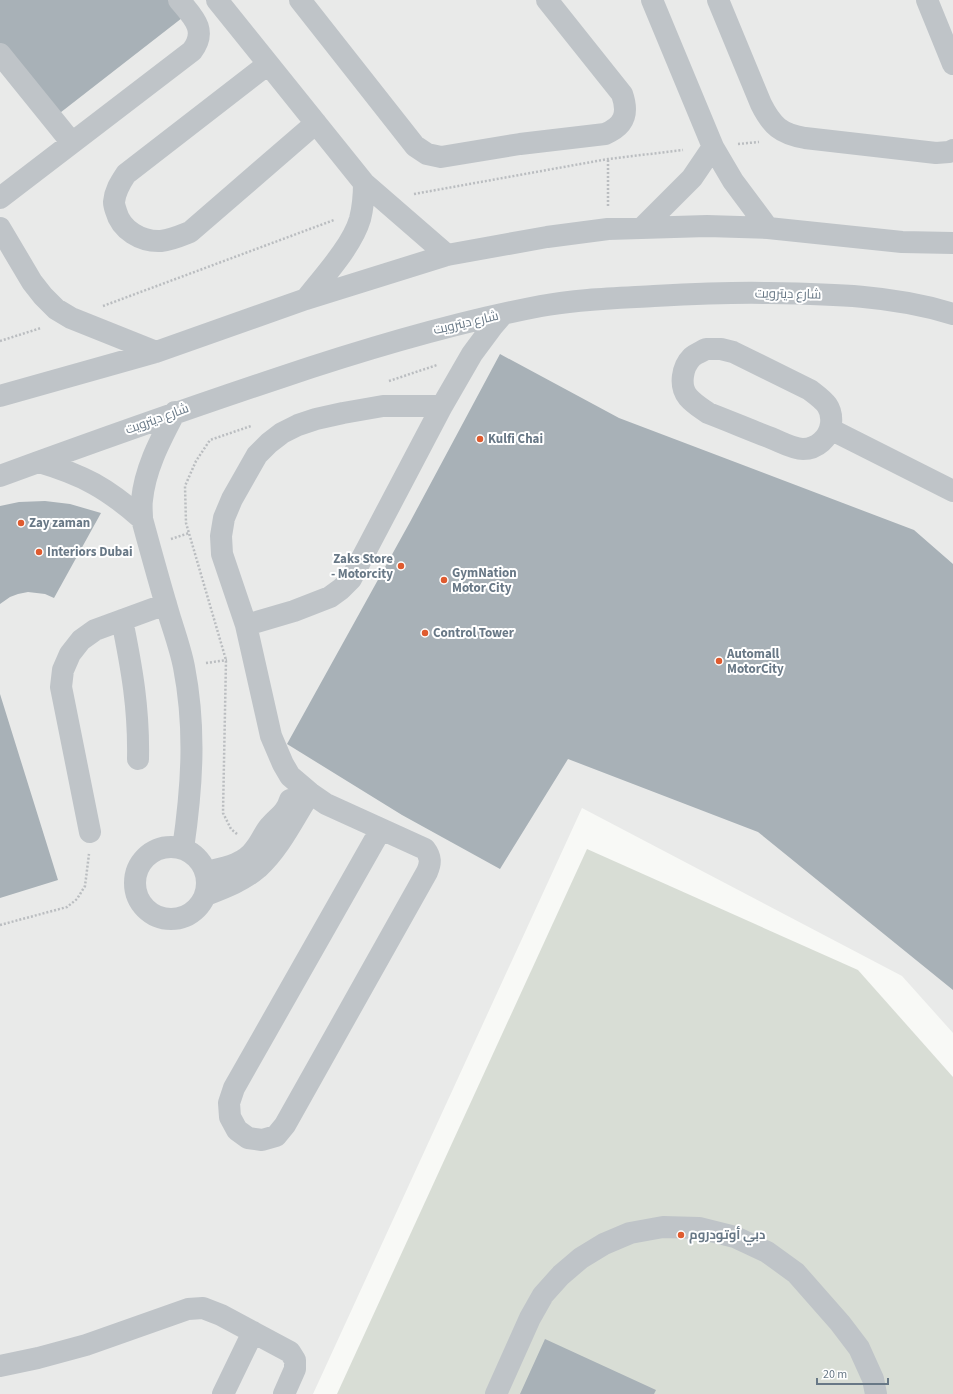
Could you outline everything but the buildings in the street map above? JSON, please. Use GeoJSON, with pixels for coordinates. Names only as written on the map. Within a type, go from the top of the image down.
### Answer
{"type":"FeatureCollection","features":[{"type":"Feature","properties":{"kind":"street"},"geometry":{"type":"LineString","coordinates":[[0,198],[192,51],[197,45],[200,36],[199,27],[179,0]]}},
{"type":"Feature","properties":{"kind":"street"},"geometry":{"type":"LineString","coordinates":[[217,0],[364,182],[447,255]]}},
{"type":"Feature","properties":{"kind":"street"},"geometry":{"type":"LineString","coordinates":[[300,0],[415,146],[427,154],[441,157],[520,144],[605,134],[614,130],[621,123],[625,114],[626,104],[622,94],[547,0]]}},
{"type":"Feature","properties":{"kind":"street"},"geometry":{"type":"LineString","coordinates":[[652,0],[713,147],[733,181],[768,228]]}},
{"type":"Feature","properties":{"kind":"street"},"geometry":{"type":"LineString","coordinates":[[718,0],[761,104],[768,117],[778,128],[791,135],[805,138],[936,153],[949,152],[953,150]]}},
{"type":"Feature","properties":{"kind":"street"},"geometry":{"type":"LineString","coordinates":[[927,0],[953,64]]}},
{"type":"Feature","properties":{"kind":"street"},"geometry":{"type":"LineString","coordinates":[[0,54],[72,143]]}},
{"type":"Feature","properties":{"kind":"street"},"geometry":{"type":"LineString","coordinates":[[268,64],[126,174],[117,187],[114,203],[118,219],[128,232],[143,239],[159,241],[175,238],[190,232],[316,123]]}},
{"type":"Feature","properties":{"kind":"street"},"geometry":{"type":"LineString","coordinates":[[643,227],[692,178],[713,147]]}},
{"type":"Feature","properties":{"kind":"street"},"geometry":{"type":"LineString","coordinates":[[306,299],[352,238],[360,220],[364,202],[364,182]]}},
{"type":"Feature","properties":{"kind":"street"},"geometry":{"type":"LineString","coordinates":[[0,396],[156,352],[306,299],[447,255],[547,236],[608,229],[707,226],[768,228],[902,242],[953,243]]}},
{"type":"Feature","properties":{"kind":"street"},"geometry":{"type":"LineString","coordinates":[[0,228],[32,282],[56,309],[71,318],[156,352]]}},
{"type":"Feature","properties":{"kind":"street","name":"شارع ديترويت"},"geometry":{"type":"LineString","coordinates":[[0,476],[175,412],[358,352],[452,325],[544,305],[614,298],[733,292],[813,294],[894,300],[953,314]]}},
{"type":"Feature","properties":{"kind":"street"},"geometry":{"type":"LineString","coordinates":[[246,625],[294,611],[330,597],[342,589],[351,579],[442,406],[472,354],[503,314]]}},
{"type":"Feature","properties":{"kind":"street"},"geometry":{"type":"LineString","coordinates":[[706,349],[721,349],[733,352],[810,390],[819,397],[829,406],[832,417],[830,429],[824,440],[814,447],[803,449],[788,445],[708,413],[688,396],[682,383],[684,368],[693,356],[706,349]]}},
{"type":"Feature","properties":{"kind":"street"},"geometry":{"type":"LineString","coordinates":[[381,829],[234,1088],[229,1103],[230,1117],[237,1130],[248,1138],[262,1140],[276,1136],[285,1125],[430,866],[431,860],[425,849],[381,829],[326,804],[310,794],[290,776],[276,750],[271,736],[246,625],[222,554],[221,536],[224,518],[232,499],[257,455],[282,433],[298,425],[316,419],[383,406],[442,406]]}},
{"type":"Feature","properties":{"kind":"street"},"geometry":{"type":"LineString","coordinates":[[175,412],[152,459],[142,500],[142,519],[184,666],[189,697],[192,738],[192,772],[183,848]]}},
{"type":"Feature","properties":{"kind":"street"},"geometry":{"type":"LineString","coordinates":[[830,429],[953,491]]}},
{"type":"Feature","properties":{"kind":"street"},"geometry":{"type":"LineString","coordinates":[[39,462],[62,468],[84,477],[105,489],[142,519]]}},
{"type":"Feature","properties":{"kind":"street"},"geometry":{"type":"LineString","coordinates":[[90,832],[61,687],[63,670],[70,654],[81,640],[95,630],[166,604]]}},
{"type":"Feature","properties":{"kind":"street"},"geometry":{"type":"LineString","coordinates":[[122,620],[135,690],[139,734],[138,759]]}},
{"type":"Feature","properties":{"kind":"street"},"geometry":{"type":"LineString","coordinates":[[206,872],[238,863],[247,858],[255,850],[270,827],[288,808],[290,800],[290,776]]}},
{"type":"Feature","properties":{"kind":"street"},"geometry":{"type":"LineString","coordinates":[[206,895],[228,887],[243,879],[258,868],[270,856],[310,794]]}},
{"type":"Feature","properties":{"kind":"street"},"geometry":{"type":"LineString","coordinates":[[168,847],[183,848],[193,854],[201,862],[206,872],[208,884],[206,895],[198,908],[185,917],[170,920],[155,916],[142,906],[136,892],[135,876],[141,862],[153,852],[160,849],[168,847]]}},
{"type":"Feature","properties":{"kind":"street"},"geometry":{"type":"LineString","coordinates":[[496,1394],[530,1318],[543,1296],[561,1275],[581,1258],[604,1244],[630,1233],[663,1227],[699,1228],[735,1237],[767,1252],[796,1273],[836,1318],[859,1348],[872,1379],[876,1394]]}},
{"type":"Feature","properties":{"kind":"street"},"geometry":{"type":"LineString","coordinates":[[0,1366],[38,1358],[86,1345],[188,1309],[203,1308],[221,1315],[290,1352],[295,1360],[294,1369],[284,1394]]}},
{"type":"Feature","properties":{"kind":"street"},"geometry":{"type":"LineString","coordinates":[[223,1394],[253,1332]]}},
{"type":"Feature","properties":{"kind":"path"},"geometry":{"type":"LineString","coordinates":[[407,192],[414,194],[608,159],[759,142]]}},
{"type":"Feature","properties":{"kind":"path"},"geometry":{"type":"LineString","coordinates":[[608,159],[608,229]]}},
{"type":"Feature","properties":{"kind":"path"},"geometry":{"type":"LineString","coordinates":[[0,341],[71,318],[337,219]]}},
{"type":"Feature","properties":{"kind":"path"},"geometry":{"type":"LineString","coordinates":[[382,384],[472,354]]}},
{"type":"Feature","properties":{"kind":"path"},"geometry":{"type":"LineString","coordinates":[[255,425],[210,440],[196,461],[185,486],[186,523],[226,660],[224,814],[231,829],[255,850]]}},
{"type":"Feature","properties":{"kind":"path"},"geometry":{"type":"LineString","coordinates":[[184,666],[253,656]]}},
{"type":"Feature","properties":{"kind":"path"},"geometry":{"type":"LineString","coordinates":[[0,925],[67,907],[77,899],[85,886],[89,858],[90,832]]}},
{"type":"Feature","properties":{"kind":"shaded area"},"geometry":{"type":"Polygon","coordinates":[[[0,0],[953,0],[953,1033],[902,976],[582,808],[313,1394],[0,1394],[0,0]]]}},
{"type":"Feature","properties":{"kind":"shaded area","name":"دبي أوتودروم"},"geometry":{"type":"Polygon","coordinates":[[[587,849],[858,970],[953,1077],[953,1394],[337,1394],[587,849]]]}},
{"type":"Feature","properties":{"kind":"place","name":"Kulfi Chai"},"geometry":{"type":"Point","coordinates":[480,439]}},
{"type":"Feature","properties":{"kind":"place","name":"Zay zaman"},"geometry":{"type":"Point","coordinates":[21,523]}},
{"type":"Feature","properties":{"kind":"place","name":"Interiors Dubai"},"geometry":{"type":"Point","coordinates":[39,552]}},
{"type":"Feature","properties":{"kind":"place","name":"Zaks Store - Motorcity"},"geometry":{"type":"Point","coordinates":[401,566]}},
{"type":"Feature","properties":{"kind":"place","name":"GymNation Motor City"},"geometry":{"type":"Point","coordinates":[444,580]}},
{"type":"Feature","properties":{"kind":"place","name":"Control Tower"},"geometry":{"type":"Point","coordinates":[425,633]}},
{"type":"Feature","properties":{"kind":"place","name":"Automall MotorCity"},"geometry":{"type":"Point","coordinates":[719,661]}},
{"type":"Feature","properties":{"kind":"place","name":"دبي أوتودروم"},"geometry":{"type":"Point","coordinates":[681,1235]}}]}
